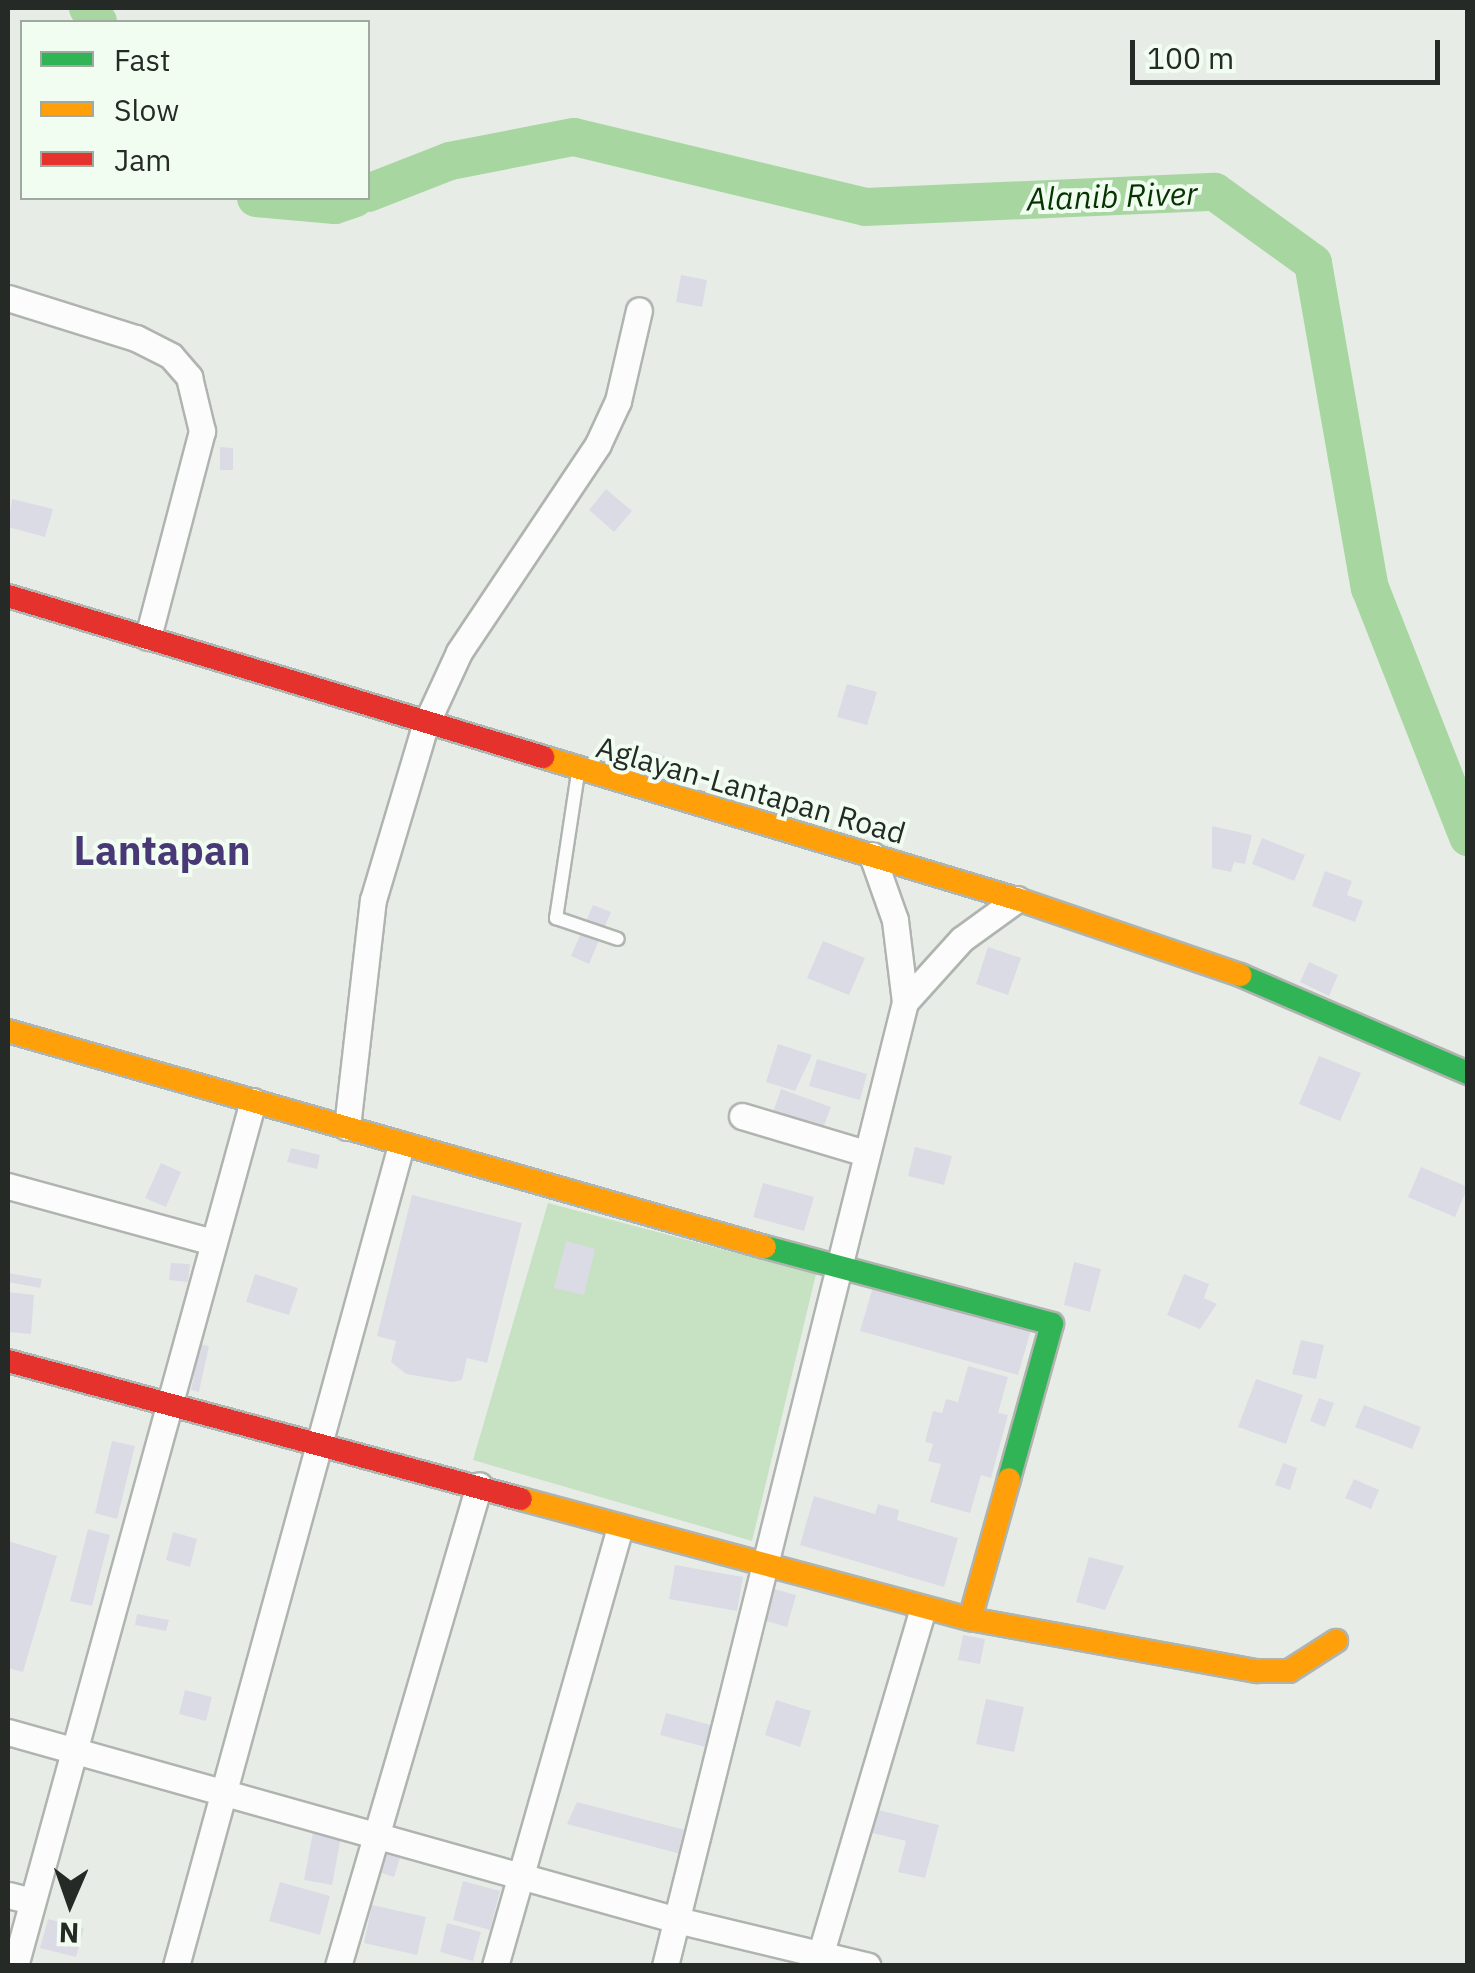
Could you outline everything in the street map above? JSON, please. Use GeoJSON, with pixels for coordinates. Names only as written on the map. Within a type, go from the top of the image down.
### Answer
{"type":"FeatureCollection","features":[{"type":"Feature","properties":{"kind":"street"},"geometry":{"type":"LineString","coordinates":[[8,298],[136,338],[170,356],[189,377],[202,431],[148,637]]}},
{"type":"Feature","properties":{"kind":"street"},"geometry":{"type":"LineString","coordinates":[[348,1127],[373,900],[425,726],[459,652],[598,444],[618,401],[639,310]]}},
{"type":"Feature","properties":{"kind":"street","name":"Aglayan-Lantapan Road"},"geometry":{"type":"LineString","coordinates":[[8,596],[578,772],[1017,899],[1230,971],[1468,1073]]}},
{"type":"Feature","properties":{"kind":"street"},"geometry":{"type":"LineString","coordinates":[[665,1966],[769,1563],[865,1153],[906,1002],[895,920],[872,855]]}},
{"type":"Feature","properties":{"kind":"street"},"geometry":{"type":"LineString","coordinates":[[906,1002],[962,940],[1017,899]]}},
{"type":"Feature","properties":{"kind":"street"},"geometry":{"type":"LineString","coordinates":[[8,1030],[348,1127],[400,1148],[836,1269],[1052,1324],[970,1619]]}},
{"type":"Feature","properties":{"kind":"street"},"geometry":{"type":"LineString","coordinates":[[15,1966],[20,1898],[72,1749],[253,1101]]}},
{"type":"Feature","properties":{"kind":"street"},"geometry":{"type":"LineString","coordinates":[[742,1116],[865,1153]]}},
{"type":"Feature","properties":{"kind":"street"},"geometry":{"type":"LineString","coordinates":[[176,1966],[400,1148]]}},
{"type":"Feature","properties":{"kind":"street"},"geometry":{"type":"LineString","coordinates":[[8,1186],[213,1242]]}},
{"type":"Feature","properties":{"kind":"street"},"geometry":{"type":"LineString","coordinates":[[8,1362],[322,1441],[620,1527],[769,1563],[970,1619],[1257,1672],[1289,1671],[1336,1640]]}},
{"type":"Feature","properties":{"kind":"street"},"geometry":{"type":"LineString","coordinates":[[338,1966],[371,1835],[479,1484]]}},
{"type":"Feature","properties":{"kind":"street"},"geometry":{"type":"LineString","coordinates":[[495,1966],[620,1527]]}},
{"type":"Feature","properties":{"kind":"street"},"geometry":{"type":"LineString","coordinates":[[818,1962],[923,1608]]}},
{"type":"Feature","properties":{"kind":"street"},"geometry":{"type":"LineString","coordinates":[[8,1732],[818,1962],[868,1966]]}},
{"type":"Feature","properties":{"kind":"lane"},"geometry":{"type":"LineString","coordinates":[[578,772],[556,918],[618,939]]}},
{"type":"Feature","properties":{"kind":"green space"},"geometry":{"type":"Polygon","coordinates":[[[548,1203],[816,1274],[752,1541],[473,1460],[548,1203]]]}},
{"type":"Feature","properties":{"kind":"building"},"geometry":{"type":"Polygon","coordinates":[[[681,275],[707,280],[702,307],[676,302],[681,275]]]}},
{"type":"Feature","properties":{"kind":"building"},"geometry":{"type":"Polygon","coordinates":[[[220,447],[233,448],[233,470],[220,470],[220,447]]]}},
{"type":"Feature","properties":{"kind":"building"},"geometry":{"type":"Polygon","coordinates":[[[606,489],[632,511],[614,532],[589,510],[606,489]]]}},
{"type":"Feature","properties":{"kind":"building"},"geometry":{"type":"Polygon","coordinates":[[[12,499],[53,509],[45,537],[8,527],[12,499]]]}},
{"type":"Feature","properties":{"kind":"building"},"geometry":{"type":"Polygon","coordinates":[[[847,684],[877,692],[867,725],[837,717],[847,684]]]}},
{"type":"Feature","properties":{"kind":"building"},"geometry":{"type":"Polygon","coordinates":[[[652,751],[672,759],[664,781],[643,773],[652,751]]]}},
{"type":"Feature","properties":{"kind":"building"},"geometry":{"type":"Polygon","coordinates":[[[1212,826],[1252,835],[1245,864],[1234,862],[1231,872],[1212,868],[1212,826]]]}},
{"type":"Feature","properties":{"kind":"building"},"geometry":{"type":"Polygon","coordinates":[[[1262,838],[1305,855],[1294,881],[1252,864],[1262,838]]]}},
{"type":"Feature","properties":{"kind":"building"},"geometry":{"type":"Polygon","coordinates":[[[1325,871],[1352,881],[1347,895],[1363,901],[1355,922],[1312,906],[1325,871]]]}},
{"type":"Feature","properties":{"kind":"building"},"geometry":{"type":"Polygon","coordinates":[[[593,905],[611,912],[589,964],[571,956],[593,905]]]}},
{"type":"Feature","properties":{"kind":"building"},"geometry":{"type":"Polygon","coordinates":[[[823,941],[865,958],[849,995],[807,978],[823,941]]]}},
{"type":"Feature","properties":{"kind":"building"},"geometry":{"type":"Polygon","coordinates":[[[988,947],[1021,958],[1008,995],[976,984],[988,947]]]}},
{"type":"Feature","properties":{"kind":"building"},"geometry":{"type":"Polygon","coordinates":[[[1309,962],[1338,975],[1329,996],[1300,982],[1309,962]]]}},
{"type":"Feature","properties":{"kind":"building"},"geometry":{"type":"Polygon","coordinates":[[[778,1044],[812,1055],[795,1091],[766,1082],[778,1044]]]}},
{"type":"Feature","properties":{"kind":"building"},"geometry":{"type":"Polygon","coordinates":[[[1319,1056],[1361,1073],[1340,1121],[1299,1104],[1319,1056]]]}},
{"type":"Feature","properties":{"kind":"building"},"geometry":{"type":"Polygon","coordinates":[[[817,1059],[867,1074],[860,1100],[809,1086],[817,1059]]]}},
{"type":"Feature","properties":{"kind":"building"},"geometry":{"type":"Polygon","coordinates":[[[781,1089],[831,1107],[820,1136],[771,1118],[781,1089]]]}},
{"type":"Feature","properties":{"kind":"building"},"geometry":{"type":"Polygon","coordinates":[[[915,1147],[952,1156],[944,1185],[908,1176],[915,1147]]]}},
{"type":"Feature","properties":{"kind":"building"},"geometry":{"type":"Polygon","coordinates":[[[291,1148],[320,1155],[317,1169],[287,1162],[291,1148]]]}},
{"type":"Feature","properties":{"kind":"building"},"geometry":{"type":"Polygon","coordinates":[[[161,1163],[181,1172],[166,1207],[145,1198],[161,1163]]]}},
{"type":"Feature","properties":{"kind":"building"},"geometry":{"type":"Polygon","coordinates":[[[1421,1167],[1468,1187],[1455,1217],[1408,1197],[1421,1167]]]}},
{"type":"Feature","properties":{"kind":"building"},"geometry":{"type":"Polygon","coordinates":[[[763,1183],[814,1197],[804,1231],[753,1217],[763,1183]]]}},
{"type":"Feature","properties":{"kind":"building"},"geometry":{"type":"Polygon","coordinates":[[[412,1195],[522,1223],[487,1363],[467,1358],[462,1380],[406,1374],[391,1362],[396,1341],[377,1336],[412,1195]]]}},
{"type":"Feature","properties":{"kind":"building"},"geometry":{"type":"Polygon","coordinates":[[[566,1241],[595,1249],[584,1295],[554,1288],[566,1241]]]}},
{"type":"Feature","properties":{"kind":"building"},"geometry":{"type":"Polygon","coordinates":[[[1074,1262],[1101,1269],[1090,1312],[1064,1305],[1074,1262]]]}},
{"type":"Feature","properties":{"kind":"building"},"geometry":{"type":"Polygon","coordinates":[[[171,1263],[190,1264],[188,1282],[169,1280],[171,1263]]]}},
{"type":"Feature","properties":{"kind":"building"},"geometry":{"type":"Polygon","coordinates":[[[8,1273],[42,1279],[40,1288],[8,1282],[8,1273]]]}},
{"type":"Feature","properties":{"kind":"building"},"geometry":{"type":"Polygon","coordinates":[[[255,1274],[298,1288],[289,1315],[246,1302],[255,1274]]]}},
{"type":"Feature","properties":{"kind":"building"},"geometry":{"type":"Polygon","coordinates":[[[1184,1274],[1209,1284],[1204,1298],[1217,1304],[1200,1329],[1167,1315],[1184,1274]]]}},
{"type":"Feature","properties":{"kind":"building"},"geometry":{"type":"Polygon","coordinates":[[[873,1287],[1031,1330],[1018,1375],[860,1331],[873,1287]]]}},
{"type":"Feature","properties":{"kind":"building"},"geometry":{"type":"Polygon","coordinates":[[[8,1292],[34,1295],[31,1334],[8,1332],[8,1292]]]}},
{"type":"Feature","properties":{"kind":"building"},"geometry":{"type":"Polygon","coordinates":[[[1301,1340],[1324,1345],[1316,1379],[1292,1374],[1301,1340]]]}},
{"type":"Feature","properties":{"kind":"building"},"geometry":{"type":"Polygon","coordinates":[[[200,1344],[209,1346],[199,1392],[191,1390],[200,1344]]]}},
{"type":"Feature","properties":{"kind":"building"},"geometry":{"type":"Polygon","coordinates":[[[968,1366],[1008,1377],[998,1413],[1008,1415],[991,1478],[981,1475],[970,1513],[930,1502],[941,1464],[928,1461],[933,1444],[925,1442],[933,1411],[942,1413],[946,1399],[958,1402],[968,1366]]]}},
{"type":"Feature","properties":{"kind":"building"},"geometry":{"type":"Polygon","coordinates":[[[1256,1379],[1303,1395],[1286,1444],[1238,1427],[1256,1379]]]}},
{"type":"Feature","properties":{"kind":"building"},"geometry":{"type":"Polygon","coordinates":[[[1319,1398],[1334,1403],[1325,1427],[1310,1421],[1319,1398]]]}},
{"type":"Feature","properties":{"kind":"building"},"geometry":{"type":"Polygon","coordinates":[[[1364,1405],[1421,1427],[1412,1449],[1355,1427],[1364,1405]]]}},
{"type":"Feature","properties":{"kind":"building"},"geometry":{"type":"Polygon","coordinates":[[[112,1441],[135,1446],[117,1519],[95,1513],[112,1441]]]}},
{"type":"Feature","properties":{"kind":"building"},"geometry":{"type":"Polygon","coordinates":[[[1283,1463],[1297,1468],[1290,1490],[1275,1485],[1283,1463]]]}},
{"type":"Feature","properties":{"kind":"building"},"geometry":{"type":"Polygon","coordinates":[[[1354,1479],[1379,1490],[1371,1509],[1345,1498],[1354,1479]]]}},
{"type":"Feature","properties":{"kind":"building"},"geometry":{"type":"Polygon","coordinates":[[[814,1496],[875,1514],[878,1504],[899,1510],[897,1520],[958,1538],[944,1587],[800,1545],[814,1496]]]}},
{"type":"Feature","properties":{"kind":"building"},"geometry":{"type":"Polygon","coordinates":[[[88,1529],[110,1535],[92,1606],[70,1601],[88,1529]]]}},
{"type":"Feature","properties":{"kind":"building"},"geometry":{"type":"Polygon","coordinates":[[[173,1532],[197,1539],[190,1567],[166,1560],[173,1532]]]}},
{"type":"Feature","properties":{"kind":"building"},"geometry":{"type":"Polygon","coordinates":[[[8,1541],[57,1556],[23,1672],[8,1668],[8,1541]]]}},
{"type":"Feature","properties":{"kind":"building"},"geometry":{"type":"Polygon","coordinates":[[[1089,1557],[1124,1566],[1105,1610],[1076,1602],[1089,1557]]]}},
{"type":"Feature","properties":{"kind":"building"},"geometry":{"type":"Polygon","coordinates":[[[675,1565],[743,1577],[737,1611],[669,1599],[675,1565]]]}},
{"type":"Feature","properties":{"kind":"building"},"geometry":{"type":"Polygon","coordinates":[[[774,1589],[796,1595],[787,1627],[766,1621],[774,1589]]]}},
{"type":"Feature","properties":{"kind":"building"},"geometry":{"type":"Polygon","coordinates":[[[137,1614],[169,1620],[166,1631],[135,1625],[137,1614]]]}},
{"type":"Feature","properties":{"kind":"building"},"geometry":{"type":"Polygon","coordinates":[[[963,1635],[985,1639],[980,1664],[958,1660],[963,1635]]]}},
{"type":"Feature","properties":{"kind":"building"},"geometry":{"type":"Polygon","coordinates":[[[185,1690],[212,1697],[206,1721],[179,1714],[185,1690]]]}},
{"type":"Feature","properties":{"kind":"building"},"geometry":{"type":"Polygon","coordinates":[[[986,1699],[1024,1707],[1014,1752],[976,1744],[986,1699]]]}},
{"type":"Feature","properties":{"kind":"building"},"geometry":{"type":"Polygon","coordinates":[[[776,1700],[811,1711],[800,1747],[765,1735],[776,1700]]]}},
{"type":"Feature","properties":{"kind":"building"},"geometry":{"type":"Polygon","coordinates":[[[666,1713],[711,1725],[705,1747],[660,1735],[666,1713]]]}},
{"type":"Feature","properties":{"kind":"building"},"geometry":{"type":"Polygon","coordinates":[[[577,1802],[685,1830],[681,1854],[567,1824],[577,1802]]]}},
{"type":"Feature","properties":{"kind":"building"},"geometry":{"type":"Polygon","coordinates":[[[874,1809],[939,1825],[925,1878],[898,1872],[906,1841],[868,1832],[874,1809]]]}},
{"type":"Feature","properties":{"kind":"building"},"geometry":{"type":"Polygon","coordinates":[[[313,1832],[341,1837],[332,1885],[304,1880],[313,1832]]]}},
{"type":"Feature","properties":{"kind":"building"},"geometry":{"type":"Polygon","coordinates":[[[374,1850],[400,1858],[394,1877],[367,1868],[374,1850]]]}},
{"type":"Feature","properties":{"kind":"building"},"geometry":{"type":"Polygon","coordinates":[[[463,1881],[500,1891],[490,1930],[453,1920],[463,1881]]]}},
{"type":"Feature","properties":{"kind":"building"},"geometry":{"type":"Polygon","coordinates":[[[280,1882],[330,1896],[320,1935],[269,1921],[280,1882]]]}},
{"type":"Feature","properties":{"kind":"building"},"geometry":{"type":"Polygon","coordinates":[[[372,1905],[426,1917],[417,1955],[364,1943],[372,1905]]]}},
{"type":"Feature","properties":{"kind":"building"},"geometry":{"type":"Polygon","coordinates":[[[48,1919],[84,1928],[76,1957],[40,1948],[48,1919]]]}},
{"type":"Feature","properties":{"kind":"building"},"geometry":{"type":"Polygon","coordinates":[[[447,1923],[481,1932],[473,1961],[440,1952],[447,1923]]]}},
{"type":"Feature","properties":{"kind":"waterway","name":"Alanib River"},"geometry":{"type":"LineString","coordinates":[[88,8],[97,20]]}},
{"type":"Feature","properties":{"kind":"waterway","name":"Alanib River"},"geometry":{"type":"LineString","coordinates":[[370,192],[450,161],[574,137],[865,207],[1215,192],[1313,263],[1370,588],[1468,837]]}},
{"type":"Feature","properties":{"kind":"waterway","name":"Alanib River"},"geometry":{"type":"LineString","coordinates":[[279,200],[335,205],[349,200]]}},
{"type":"Feature","properties":{"kind":"traffic: fast"},"geometry":{"type":"LineString","coordinates":[[1240,975],[1468,1073]]}},
{"type":"Feature","properties":{"kind":"traffic: fast"},"geometry":{"type":"LineString","coordinates":[[765,1247],[1052,1324],[1009,1479]]}},
{"type":"Feature","properties":{"kind":"traffic: slow"},"geometry":{"type":"LineString","coordinates":[[543,757],[1017,899],[1240,975]]}},
{"type":"Feature","properties":{"kind":"traffic: slow"},"geometry":{"type":"LineString","coordinates":[[8,1031],[765,1247]]}},
{"type":"Feature","properties":{"kind":"traffic: slow"},"geometry":{"type":"LineString","coordinates":[[970,1619],[1009,1479]]}},
{"type":"Feature","properties":{"kind":"traffic: slow"},"geometry":{"type":"LineString","coordinates":[[521,1499],[970,1619],[1257,1671],[1289,1671],[1336,1641]]}},
{"type":"Feature","properties":{"kind":"traffic: jam"},"geometry":{"type":"LineString","coordinates":[[8,596],[543,757]]}},
{"type":"Feature","properties":{"kind":"traffic: jam"},"geometry":{"type":"LineString","coordinates":[[8,1361],[521,1499]]}},
{"type":"Feature","properties":{"kind":"district","name":"Lantapan"},"geometry":{"type":"Point","coordinates":[162,850]}}]}
